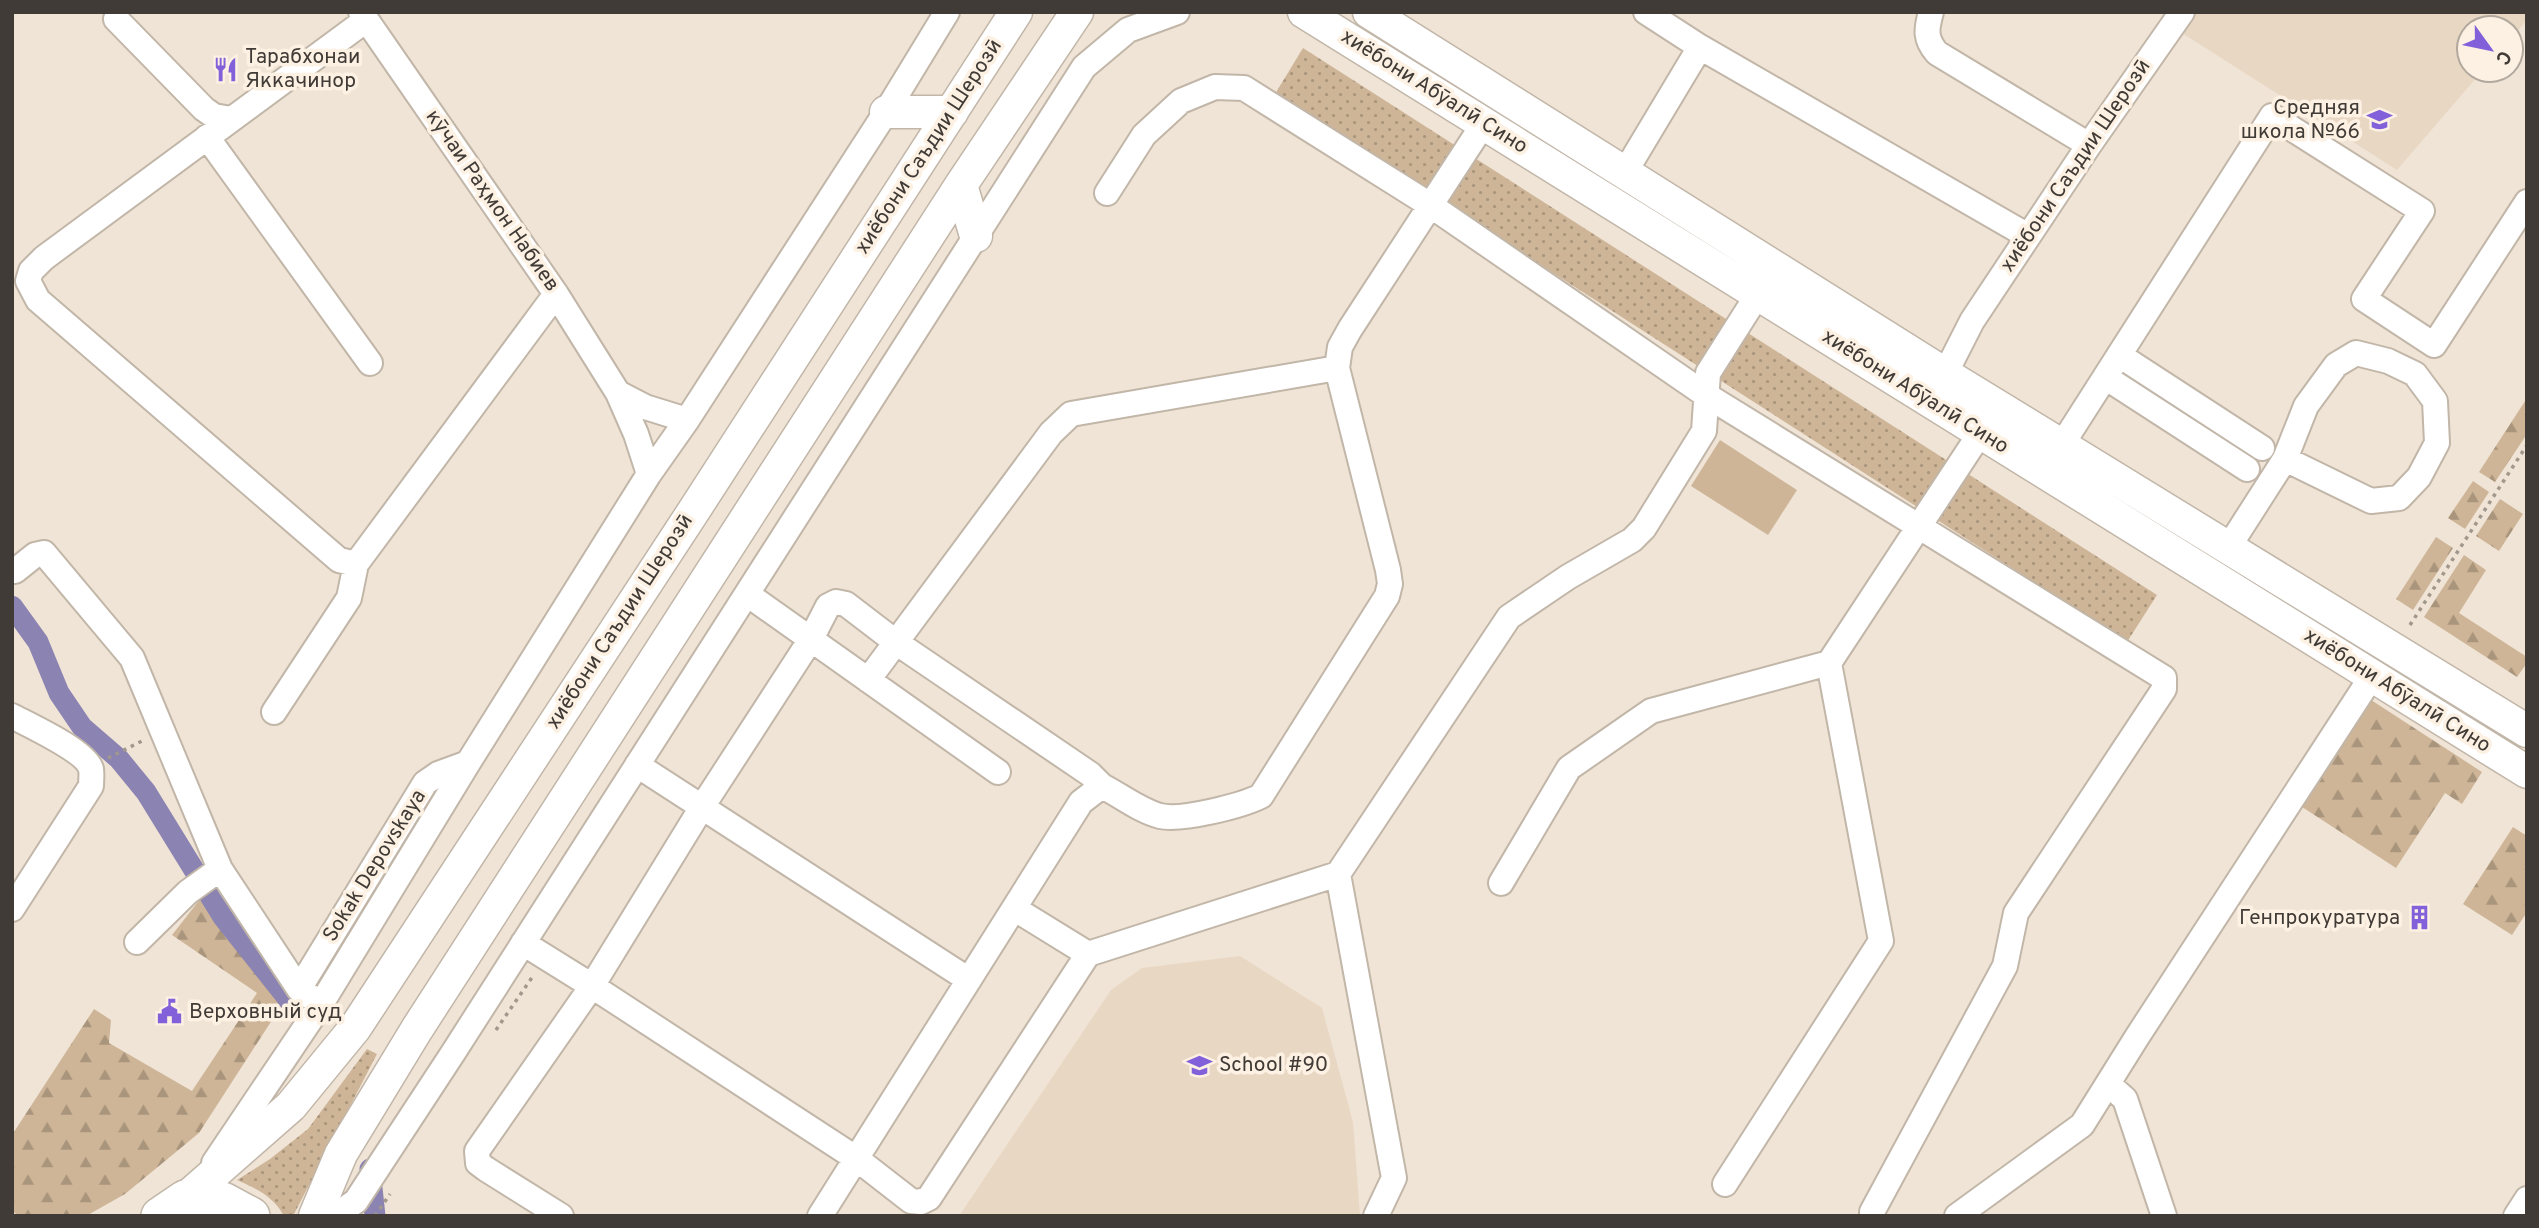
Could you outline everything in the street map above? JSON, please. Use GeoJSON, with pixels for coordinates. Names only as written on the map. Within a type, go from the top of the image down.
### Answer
{"type":"FeatureCollection","features":[{"type":"Feature","properties":{"kind":"highway"},"geometry":{"type":"LineString","coordinates":[[180,1202],[223,1201],[251,1216]]}},
{"type":"Feature","properties":{"kind":"main road","name":"хиёбони Саъдии Шерозӣ"},"geometry":{"type":"LineString","coordinates":[[180,1202],[291,1106],[355,1028],[1016,12]]}},
{"type":"Feature","properties":{"kind":"main road"},"geometry":{"type":"LineString","coordinates":[[315,1216],[341,1154],[417,1029],[961,185],[1077,12]]}},
{"type":"Feature","properties":{"kind":"main road","name":"хиёбони Абӯалӣ Сино"},"geometry":{"type":"LineString","coordinates":[[1304,12],[2527,772]]}},
{"type":"Feature","properties":{"kind":"main road","name":"хиёбони Абӯалӣ Сино"},"geometry":{"type":"LineString","coordinates":[[1369,12],[1945,374],[2527,731]]}},
{"type":"Feature","properties":{"kind":"main road"},"geometry":{"type":"LineString","coordinates":[[886,112],[952,112]]}},
{"type":"Feature","properties":{"kind":"main road"},"geometry":{"type":"LineString","coordinates":[[961,185],[975,236]]}},
{"type":"Feature","properties":{"kind":"street"},"geometry":{"type":"LineString","coordinates":[[180,1202],[321,1004],[649,474],[687,420],[886,112],[947,12]]}},
{"type":"Feature","properties":{"kind":"street"},"geometry":{"type":"LineString","coordinates":[[335,1216],[358,1208],[523,943],[1084,67],[1128,30],[1177,12]]}},
{"type":"Feature","properties":{"kind":"street"},"geometry":{"type":"LineString","coordinates":[[1646,12],[1700,47],[2028,236]]}},
{"type":"Feature","properties":{"kind":"street"},"geometry":{"type":"LineString","coordinates":[[1931,12],[1926,30],[1928,43],[1937,53],[2089,145]]}},
{"type":"Feature","properties":{"kind":"street","name":"хиёбони Саъдии Шерозӣ"},"geometry":{"type":"LineString","coordinates":[[1945,374],[1972,321],[2089,145],[2182,12]]}},
{"type":"Feature","properties":{"kind":"street"},"geometry":{"type":"LineString","coordinates":[[356,564],[339,560],[318,542],[38,300],[28,281],[31,271],[44,258],[231,119],[363,15]]}},
{"type":"Feature","properties":{"kind":"street","name":"кӯчаи Раҳмон Набиев"},"geometry":{"type":"LineString","coordinates":[[363,15],[556,294],[618,393],[636,433],[649,474]]}},
{"type":"Feature","properties":{"kind":"street"},"geometry":{"type":"LineString","coordinates":[[116,19],[204,109],[214,116],[231,119]]}},
{"type":"Feature","properties":{"kind":"street"},"geometry":{"type":"LineString","coordinates":[[1625,173],[1700,47]]}},
{"type":"Feature","properties":{"kind":"street"},"geometry":{"type":"LineString","coordinates":[[1107,193],[1144,135],[1181,101],[1215,88],[1244,88],[1430,205],[1706,395],[2164,678],[2164,689],[2016,912],[2005,966],[1872,1212]]}},
{"type":"Feature","properties":{"kind":"street"},"geometry":{"type":"LineString","coordinates":[[2061,446],[2272,116],[2422,211],[2364,299],[2434,345],[2527,202]]}},
{"type":"Feature","properties":{"kind":"street"},"geometry":{"type":"LineString","coordinates":[[561,1216],[478,1163],[477,1151],[592,986],[702,807],[811,639],[828,606],[836,602],[846,604],[897,643],[1090,774],[1102,786],[1157,815],[1170,818],[1245,804],[1261,796],[1387,596],[1390,583],[1338,368],[1340,347],[1484,123]]}},
{"type":"Feature","properties":{"kind":"street"},"geometry":{"type":"LineString","coordinates":[[207,137],[370,363]]}},
{"type":"Feature","properties":{"kind":"street"},"geometry":{"type":"LineString","coordinates":[[523,943],[857,1159],[911,1201],[921,1202],[929,1198],[1088,954],[1338,873],[1509,617],[1568,577],[1632,540],[1644,528],[1704,431],[1708,373],[1775,267]]}},
{"type":"Feature","properties":{"kind":"street"},"geometry":{"type":"LineString","coordinates":[[274,712],[349,598],[356,564],[556,294]]}},
{"type":"Feature","properties":{"kind":"street"},"geometry":{"type":"LineString","coordinates":[[2228,548],[2285,459],[2306,406],[2336,365],[2356,353],[2388,361],[2415,374],[2435,401],[2437,443],[2419,477],[2399,498],[2371,501],[2285,459]]}},
{"type":"Feature","properties":{"kind":"street"},"geometry":{"type":"LineString","coordinates":[[2119,355],[2262,448]]}},
{"type":"Feature","properties":{"kind":"street"},"geometry":{"type":"LineString","coordinates":[[868,680],[1051,433],[1071,414],[1338,368]]}},
{"type":"Feature","properties":{"kind":"street"},"geometry":{"type":"LineString","coordinates":[[2105,377],[2247,469]]}},
{"type":"Feature","properties":{"kind":"street"},"geometry":{"type":"LineString","coordinates":[[618,393],[645,407],[687,420]]}},
{"type":"Feature","properties":{"kind":"street"},"geometry":{"type":"LineString","coordinates":[[1501,883],[1569,768],[1651,711],[1829,663],[1981,432]]}},
{"type":"Feature","properties":{"kind":"street"},"geometry":{"type":"LineString","coordinates":[[15,571],[35,555],[44,553],[132,658],[205,879],[299,989],[321,1004]]}},
{"type":"Feature","properties":{"kind":"street"},"geometry":{"type":"LineString","coordinates":[[747,594],[998,772]]}},
{"type":"Feature","properties":{"kind":"street"},"geometry":{"type":"LineString","coordinates":[[1725,1184],[1881,941],[1829,663]]}},
{"type":"Feature","properties":{"kind":"street"},"geometry":{"type":"LineString","coordinates":[[1957,1216],[2082,1125],[2372,676]]}},
{"type":"Feature","properties":{"kind":"street"},"geometry":{"type":"LineString","coordinates":[[12,716],[80,755],[91,767],[91,786],[12,909]]}},
{"type":"Feature","properties":{"kind":"street","name":"Sokak Depovskaya"},"geometry":{"type":"LineString","coordinates":[[299,989],[425,783],[438,774],[468,763]]}},
{"type":"Feature","properties":{"kind":"street"},"geometry":{"type":"LineString","coordinates":[[637,765],[969,980]]}},
{"type":"Feature","properties":{"kind":"street"},"geometry":{"type":"LineString","coordinates":[[820,1216],[1081,802],[1102,786]]}},
{"type":"Feature","properties":{"kind":"street"},"geometry":{"type":"LineString","coordinates":[[1338,873],[1394,1178],[1376,1216]]}},
{"type":"Feature","properties":{"kind":"street"},"geometry":{"type":"LineString","coordinates":[[137,942],[205,879]]}},
{"type":"Feature","properties":{"kind":"street"},"geometry":{"type":"LineString","coordinates":[[1015,909],[1088,954]]}},
{"type":"Feature","properties":{"kind":"street"},"geometry":{"type":"LineString","coordinates":[[2108,1084],[2125,1099],[2164,1216]]}},
{"type":"Feature","properties":{"kind":"street"},"geometry":{"type":"LineString","coordinates":[[2516,1216],[2527,1199]]}},
{"type":"Feature","properties":{"kind":"path"},"geometry":{"type":"LineString","coordinates":[[2410,625],[2527,445]]}},
{"type":"Feature","properties":{"kind":"path"},"geometry":{"type":"LineString","coordinates":[[112,756],[146,739]]}},
{"type":"Feature","properties":{"kind":"path"},"geometry":{"type":"LineString","coordinates":[[494,1034],[545,957]]}},
{"type":"Feature","properties":{"kind":"shaded area","name":"Средняя школа №66"},"geometry":{"type":"Polygon","coordinates":[[[2184,12],[2527,12],[2525,22],[2525,14],[2455,14],[2455,84],[2471,84],[2397,170],[2174,28],[2184,12]]]}},
{"type":"Feature","properties":{"kind":"shaded area","name":"School #90"},"geometry":{"type":"Polygon","coordinates":[[[1240,956],[1322,1008],[1353,1122],[1360,1216],[959,1216],[1111,990],[1142,968],[1240,956]]]}},
{"type":"Feature","properties":{"kind":"green space"},"geometry":{"type":"Polygon","coordinates":[[[1303,48],[2157,595],[2127,642],[1275,94],[1303,48]]]}},
{"type":"Feature","properties":{"kind":"green space"},"geometry":{"type":"Polygon","coordinates":[[[2527,398],[2527,434],[2495,482],[2479,472],[2527,398]]]}},
{"type":"Feature","properties":{"kind":"green space"},"geometry":{"type":"Polygon","coordinates":[[[1720,440],[1797,490],[1768,535],[1691,486],[1720,440]]]}},
{"type":"Feature","properties":{"kind":"green space"},"geometry":{"type":"Polygon","coordinates":[[[2473,481],[2489,492],[2465,529],[2448,518],[2473,481]]]}},
{"type":"Feature","properties":{"kind":"green space"},"geometry":{"type":"Polygon","coordinates":[[[2500,499],[2523,514],[2499,551],[2476,536],[2500,499]]]}},
{"type":"Feature","properties":{"kind":"green space"},"geometry":{"type":"Polygon","coordinates":[[[2436,537],[2453,548],[2413,610],[2396,599],[2436,537]]]}},
{"type":"Feature","properties":{"kind":"green space"},"geometry":{"type":"Polygon","coordinates":[[[2464,555],[2486,570],[2459,613],[2527,657],[2527,663],[2517,677],[2424,617],[2464,555]]]}},
{"type":"Feature","properties":{"kind":"green space"},"geometry":{"type":"Polygon","coordinates":[[[2368,698],[2482,772],[2462,804],[2445,793],[2396,868],[2299,805],[2368,698]]]}},
{"type":"Feature","properties":{"kind":"green space"},"geometry":{"type":"Polygon","coordinates":[[[2513,827],[2527,836],[2527,912],[2512,935],[2463,904],[2513,827]]]}},
{"type":"Feature","properties":{"kind":"green space"},"geometry":{"type":"Polygon","coordinates":[[[222,881],[285,1000],[199,1133],[125,1194],[86,1216],[19,1216],[12,1211],[12,1135],[94,1009],[111,1020],[109,1043],[192,1091],[257,993],[172,935],[201,898],[222,881]]]}},
{"type":"Feature","properties":{"kind":"green space"},"geometry":{"type":"Polygon","coordinates":[[[367,1049],[377,1054],[293,1216],[284,1216],[270,1198],[237,1180],[270,1159],[308,1129],[367,1049]]]}},
{"type":"Feature","properties":{"kind":"waterway"},"geometry":{"type":"LineString","coordinates":[[12,606],[38,642],[59,693],[82,727],[119,759],[146,792],[223,917],[296,1009]]}},
{"type":"Feature","properties":{"kind":"waterway"},"geometry":{"type":"LineString","coordinates":[[370,1169],[375,1216]]}},
{"type":"Feature","properties":{"kind":"place","name":"Тарабхонаи Яккачинор"},"geometry":{"type":"Point","coordinates":[225,69]}},
{"type":"Feature","properties":{"kind":"place","name":"Средняя школа №66"},"geometry":{"type":"Point","coordinates":[2380,120]}},
{"type":"Feature","properties":{"kind":"place","name":"Генпрокуратура"},"geometry":{"type":"Point","coordinates":[2420,918]}},
{"type":"Feature","properties":{"kind":"place","name":"Верховный суд"},"geometry":{"type":"Point","coordinates":[169,1012]}},
{"type":"Feature","properties":{"kind":"place","name":"School #90"},"geometry":{"type":"Point","coordinates":[1199,1065]}}]}
